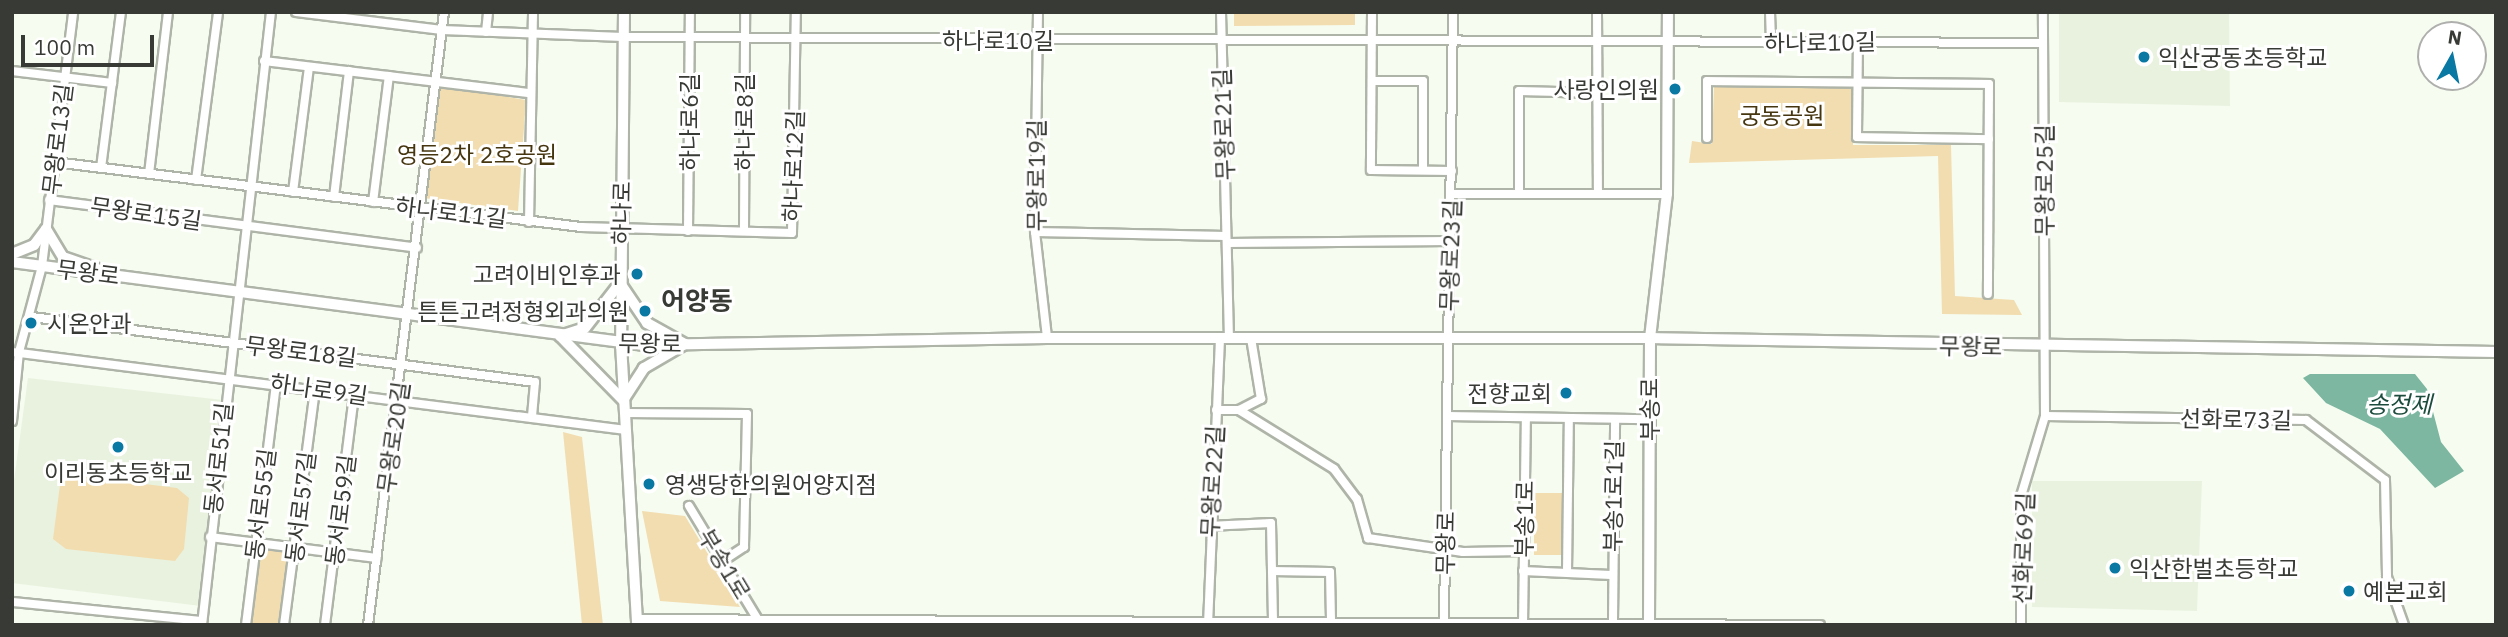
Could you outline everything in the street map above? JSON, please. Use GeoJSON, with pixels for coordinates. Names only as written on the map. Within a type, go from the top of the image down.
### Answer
{"type":"FeatureCollection","features":[{"type":"Feature","properties":{"kind":"street","name":"무왕로13길"},"geometry":{"type":"LineString","coordinates":[[12,421],[16,352],[32,317],[42,266],[74,12]]}},
{"type":"Feature","properties":{"kind":"street"},"geometry":{"type":"LineString","coordinates":[[102,168],[121,12]]}},
{"type":"Feature","properties":{"kind":"street"},"geometry":{"type":"LineString","coordinates":[[149,174],[168,12]]}},
{"type":"Feature","properties":{"kind":"street"},"geometry":{"type":"LineString","coordinates":[[196,180],[218,12]]}},
{"type":"Feature","properties":{"kind":"street"},"geometry":{"type":"LineString","coordinates":[[237,291],[242,225],[271,12]]}},
{"type":"Feature","properties":{"kind":"street","name":"하나로10길"},"geometry":{"type":"LineString","coordinates":[[296,12],[442,30],[623,37],[1037,40],[1597,39],[1671,44],[1858,40],[2043,43]]}},
{"type":"Feature","properties":{"kind":"street","name":"무왕로20길"},"geometry":{"type":"LineString","coordinates":[[368,625],[409,315],[444,12]]}},
{"type":"Feature","properties":{"kind":"street"},"geometry":{"type":"LineString","coordinates":[[486,32],[488,12]]}},
{"type":"Feature","properties":{"kind":"street","name":"하나로11길"},"geometry":{"type":"LineString","coordinates":[[529,222],[533,12]]}},
{"type":"Feature","properties":{"kind":"street","name":"하나로"},"geometry":{"type":"LineString","coordinates":[[624,12],[621,344],[637,622]]}},
{"type":"Feature","properties":{"kind":"street","name":"하나로6길"},"geometry":{"type":"LineString","coordinates":[[688,231],[690,12]]}},
{"type":"Feature","properties":{"kind":"street","name":"하나로8길"},"geometry":{"type":"LineString","coordinates":[[744,231],[745,12]]}},
{"type":"Feature","properties":{"kind":"street","name":"하나로12길"},"geometry":{"type":"LineString","coordinates":[[621,230],[792,233],[796,12]]}},
{"type":"Feature","properties":{"kind":"street","name":"무왕로19길"},"geometry":{"type":"LineString","coordinates":[[1038,12],[1035,232],[1047,338]]}},
{"type":"Feature","properties":{"kind":"street","name":"무왕로21길"},"geometry":{"type":"LineString","coordinates":[[1221,12],[1226,239],[1225,338]]}},
{"type":"Feature","properties":{"kind":"street"},"geometry":{"type":"LineString","coordinates":[[1373,12],[1372,81],[1423,81],[1423,170]]}},
{"type":"Feature","properties":{"kind":"street","name":"무왕로23길"},"geometry":{"type":"LineString","coordinates":[[1447,339],[1452,194],[1453,12]]}},
{"type":"Feature","properties":{"kind":"street"},"geometry":{"type":"LineString","coordinates":[[1597,12],[1598,194]]}},
{"type":"Feature","properties":{"kind":"street","name":"부송로"},"geometry":{"type":"LineString","coordinates":[[1649,624],[1650,338],[1667,194],[1671,44],[1668,12]]}},
{"type":"Feature","properties":{"kind":"street"},"geometry":{"type":"LineString","coordinates":[[1770,12],[1771,43]]}},
{"type":"Feature","properties":{"kind":"street","name":"무왕로25길"},"geometry":{"type":"LineString","coordinates":[[2043,12],[2046,348]]}},
{"type":"Feature","properties":{"kind":"street"},"geometry":{"type":"LineString","coordinates":[[1858,40],[1857,137],[1989,139]]}},
{"type":"Feature","properties":{"kind":"street"},"geometry":{"type":"LineString","coordinates":[[264,61],[530,93]]}},
{"type":"Feature","properties":{"kind":"street"},"geometry":{"type":"LineString","coordinates":[[293,192],[309,66]]}},
{"type":"Feature","properties":{"kind":"street"},"geometry":{"type":"LineString","coordinates":[[12,71],[112,83]]}},
{"type":"Feature","properties":{"kind":"street"},"geometry":{"type":"LineString","coordinates":[[334,197],[349,71]]}},
{"type":"Feature","properties":{"kind":"street","name":"하나로11길"},"geometry":{"type":"LineString","coordinates":[[373,202],[389,76]]}},
{"type":"Feature","properties":{"kind":"street","name":"무왕로23길"},"geometry":{"type":"LineString","coordinates":[[1372,81],[1371,170],[1451,171]]}},
{"type":"Feature","properties":{"kind":"street"},"geometry":{"type":"LineString","coordinates":[[1707,138],[1707,81],[1989,84],[1988,294]]}},
{"type":"Feature","properties":{"kind":"street"},"geometry":{"type":"LineString","coordinates":[[1519,194],[1519,91],[1598,93]]}},
{"type":"Feature","properties":{"kind":"street","name":"하나로11길"},"geometry":{"type":"LineString","coordinates":[[54,162],[529,222],[621,230]]}},
{"type":"Feature","properties":{"kind":"street"},"geometry":{"type":"LineString","coordinates":[[1452,194],[1667,194]]}},
{"type":"Feature","properties":{"kind":"street","name":"무왕로15길"},"geometry":{"type":"LineString","coordinates":[[49,200],[417,248]]}},
{"type":"Feature","properties":{"kind":"street"},"geometry":{"type":"LineString","coordinates":[[12,254],[34,245],[46,229]]}},
{"type":"Feature","properties":{"kind":"street"},"geometry":{"type":"LineString","coordinates":[[46,229],[50,244],[63,257],[116,275]]}},
{"type":"Feature","properties":{"kind":"street"},"geometry":{"type":"LineString","coordinates":[[1035,232],[1226,239],[1450,241]]}},
{"type":"Feature","properties":{"kind":"street","name":"무왕로"},"geometry":{"type":"LineString","coordinates":[[12,262],[621,344],[1047,338],[1650,338],[2046,348],[2496,352]]}},
{"type":"Feature","properties":{"kind":"street"},"geometry":{"type":"LineString","coordinates":[[620,282],[646,323],[685,344],[644,368],[623,400],[560,336],[585,328],[620,282]]}},
{"type":"Feature","properties":{"kind":"street","name":"동서로51길"},"geometry":{"type":"LineString","coordinates":[[202,623],[229,342],[237,291]]}},
{"type":"Feature","properties":{"kind":"street","name":"무왕로18길"},"geometry":{"type":"LineString","coordinates":[[32,317],[535,382],[532,418]]}},
{"type":"Feature","properties":{"kind":"street","name":"무왕로22길"},"geometry":{"type":"LineString","coordinates":[[1208,623],[1208,526],[1216,410],[1225,338]]}},
{"type":"Feature","properties":{"kind":"street"},"geometry":{"type":"LineString","coordinates":[[1216,410],[1240,410],[1261,399],[1251,338]]}},
{"type":"Feature","properties":{"kind":"street","name":"무왕로"},"geometry":{"type":"LineString","coordinates":[[1444,620],[1447,339]]}},
{"type":"Feature","properties":{"kind":"street","name":"선화로69길"},"geometry":{"type":"LineString","coordinates":[[2021,625],[2021,496],[2045,416],[2046,348]]}},
{"type":"Feature","properties":{"kind":"street","name":"하나로9길"},"geometry":{"type":"LineString","coordinates":[[16,352],[626,430]]}},
{"type":"Feature","properties":{"kind":"street","name":"동서로55길"},"geometry":{"type":"LineString","coordinates":[[246,625],[254,543],[276,384]]}},
{"type":"Feature","properties":{"kind":"street","name":"동서로57길"},"geometry":{"type":"LineString","coordinates":[[284,625],[315,389]]}},
{"type":"Feature","properties":{"kind":"street","name":"동서로59길"},"geometry":{"type":"LineString","coordinates":[[325,625],[354,394]]}},
{"type":"Feature","properties":{"kind":"street"},"geometry":{"type":"LineString","coordinates":[[1240,410],[1335,470],[1357,499],[1368,538],[1445,547],[1524,551]]}},
{"type":"Feature","properties":{"kind":"street"},"geometry":{"type":"LineString","coordinates":[[625,413],[747,414],[744,547],[724,560]]}},
{"type":"Feature","properties":{"kind":"street","name":"부송1로1길"},"geometry":{"type":"LineString","coordinates":[[1447,416],[1615,421],[1611,575],[1613,621]]}},
{"type":"Feature","properties":{"kind":"street","name":"선화로73길"},"geometry":{"type":"LineString","coordinates":[[2045,416],[2306,420],[2385,480],[2387,577],[2404,625]]}},
{"type":"Feature","properties":{"kind":"street","name":"부송1로"},"geometry":{"type":"LineString","coordinates":[[1523,622],[1526,418]]}},
{"type":"Feature","properties":{"kind":"street","name":"부송1로1길"},"geometry":{"type":"LineString","coordinates":[[1567,572],[1569,419]]}},
{"type":"Feature","properties":{"kind":"street"},"geometry":{"type":"LineString","coordinates":[[1615,421],[1649,419]]}},
{"type":"Feature","properties":{"kind":"street","name":"부송1로"},"geometry":{"type":"LineString","coordinates":[[689,506],[761,624]]}},
{"type":"Feature","properties":{"kind":"street"},"geometry":{"type":"LineString","coordinates":[[1208,526],[1270,523],[1273,620]]}},
{"type":"Feature","properties":{"kind":"street"},"geometry":{"type":"LineString","coordinates":[[210,537],[377,558]]}},
{"type":"Feature","properties":{"kind":"street"},"geometry":{"type":"LineString","coordinates":[[1272,571],[1330,572],[1331,620]]}},
{"type":"Feature","properties":{"kind":"street","name":"부송1로1길"},"geometry":{"type":"LineString","coordinates":[[1523,572],[1611,575]]}},
{"type":"Feature","properties":{"kind":"street"},"geometry":{"type":"LineString","coordinates":[[12,602],[202,623]]}},
{"type":"Feature","properties":{"kind":"street","name":"부송1로"},"geometry":{"type":"LineString","coordinates":[[637,622],[1208,623],[1273,620],[1444,620],[1820,625]]}},
{"type":"Feature","properties":{"kind":"shaded area","name":"익산궁동초등학교"},"geometry":{"type":"Polygon","coordinates":[[[2059,12],[2229,12],[2230,106],[2059,102],[2059,12]]]}},
{"type":"Feature","properties":{"kind":"shaded area","name":"이리동초등학교"},"geometry":{"type":"Polygon","coordinates":[[[28,378],[223,400],[201,606],[12,583],[12,495],[28,378]]]}},
{"type":"Feature","properties":{"kind":"shaded area","name":"익산한벌초등학교"},"geometry":{"type":"Polygon","coordinates":[[[2032,481],[2202,481],[2197,611],[2032,607],[2032,481]]]}},
{"type":"Feature","properties":{"kind":"green space"},"geometry":{"type":"Polygon","coordinates":[[[1234,12],[1355,12],[1355,25],[1234,26],[1234,12]]]}},
{"type":"Feature","properties":{"kind":"green space","name":"영등2차 2호공원"},"geometry":{"type":"Polygon","coordinates":[[[438,85],[526,100],[518,211],[424,198],[438,85]]]}},
{"type":"Feature","properties":{"kind":"green space","name":"궁동공원"},"geometry":{"type":"Polygon","coordinates":[[[1714,85],[1852,86],[1853,145],[1951,145],[1955,296],[2014,300],[2022,315],[1942,314],[1938,156],[1689,163],[1692,141],[1712,144],[1714,85]]]}},
{"type":"Feature","properties":{"kind":"green space"},"geometry":{"type":"Polygon","coordinates":[[[563,432],[582,437],[603,625],[582,625],[563,432]]]}},
{"type":"Feature","properties":{"kind":"green space"},"geometry":{"type":"Polygon","coordinates":[[[72,475],[177,488],[189,498],[184,549],[175,561],[66,549],[53,539],[60,485],[72,475]]]}},
{"type":"Feature","properties":{"kind":"green space"},"geometry":{"type":"Polygon","coordinates":[[[1534,493],[1563,493],[1563,555],[1534,555],[1534,493]]]}},
{"type":"Feature","properties":{"kind":"green space"},"geometry":{"type":"Polygon","coordinates":[[[642,511],[685,516],[740,607],[660,601],[642,511]]]}},
{"type":"Feature","properties":{"kind":"green space"},"geometry":{"type":"Polygon","coordinates":[[[258,549],[290,553],[281,625],[249,625],[258,549]]]}},
{"type":"Feature","properties":{"kind":"water","name":"송정제"},"geometry":{"type":"Polygon","coordinates":[[[2310,374],[2415,374],[2427,389],[2441,442],[2464,471],[2435,488],[2380,429],[2326,403],[2303,378],[2310,374]]]}},
{"type":"Feature","properties":{"kind":"place","name":"익산궁동초등학교"},"geometry":{"type":"Point","coordinates":[2144,57]}},
{"type":"Feature","properties":{"kind":"place","name":"사랑인의원"},"geometry":{"type":"Point","coordinates":[1675,89]}},
{"type":"Feature","properties":{"kind":"place","name":"고려이비인후과"},"geometry":{"type":"Point","coordinates":[637,274]}},
{"type":"Feature","properties":{"kind":"place","name":"튼튼고려정형외과의원"},"geometry":{"type":"Point","coordinates":[645,311]}},
{"type":"Feature","properties":{"kind":"place","name":"시온안과"},"geometry":{"type":"Point","coordinates":[31,323]}},
{"type":"Feature","properties":{"kind":"place","name":"전향교회"},"geometry":{"type":"Point","coordinates":[1566,393]}},
{"type":"Feature","properties":{"kind":"place","name":"이리동초등학교"},"geometry":{"type":"Point","coordinates":[118,447]}},
{"type":"Feature","properties":{"kind":"place","name":"영생당한의원어양지점"},"geometry":{"type":"Point","coordinates":[649,484]}},
{"type":"Feature","properties":{"kind":"place","name":"익산한벌초등학교"},"geometry":{"type":"Point","coordinates":[2115,568]}},
{"type":"Feature","properties":{"kind":"place","name":"예본교회"},"geometry":{"type":"Point","coordinates":[2349,591]}},
{"type":"Feature","properties":{"kind":"district","name":"어양동"},"geometry":{"type":"Point","coordinates":[697,301]}}]}
